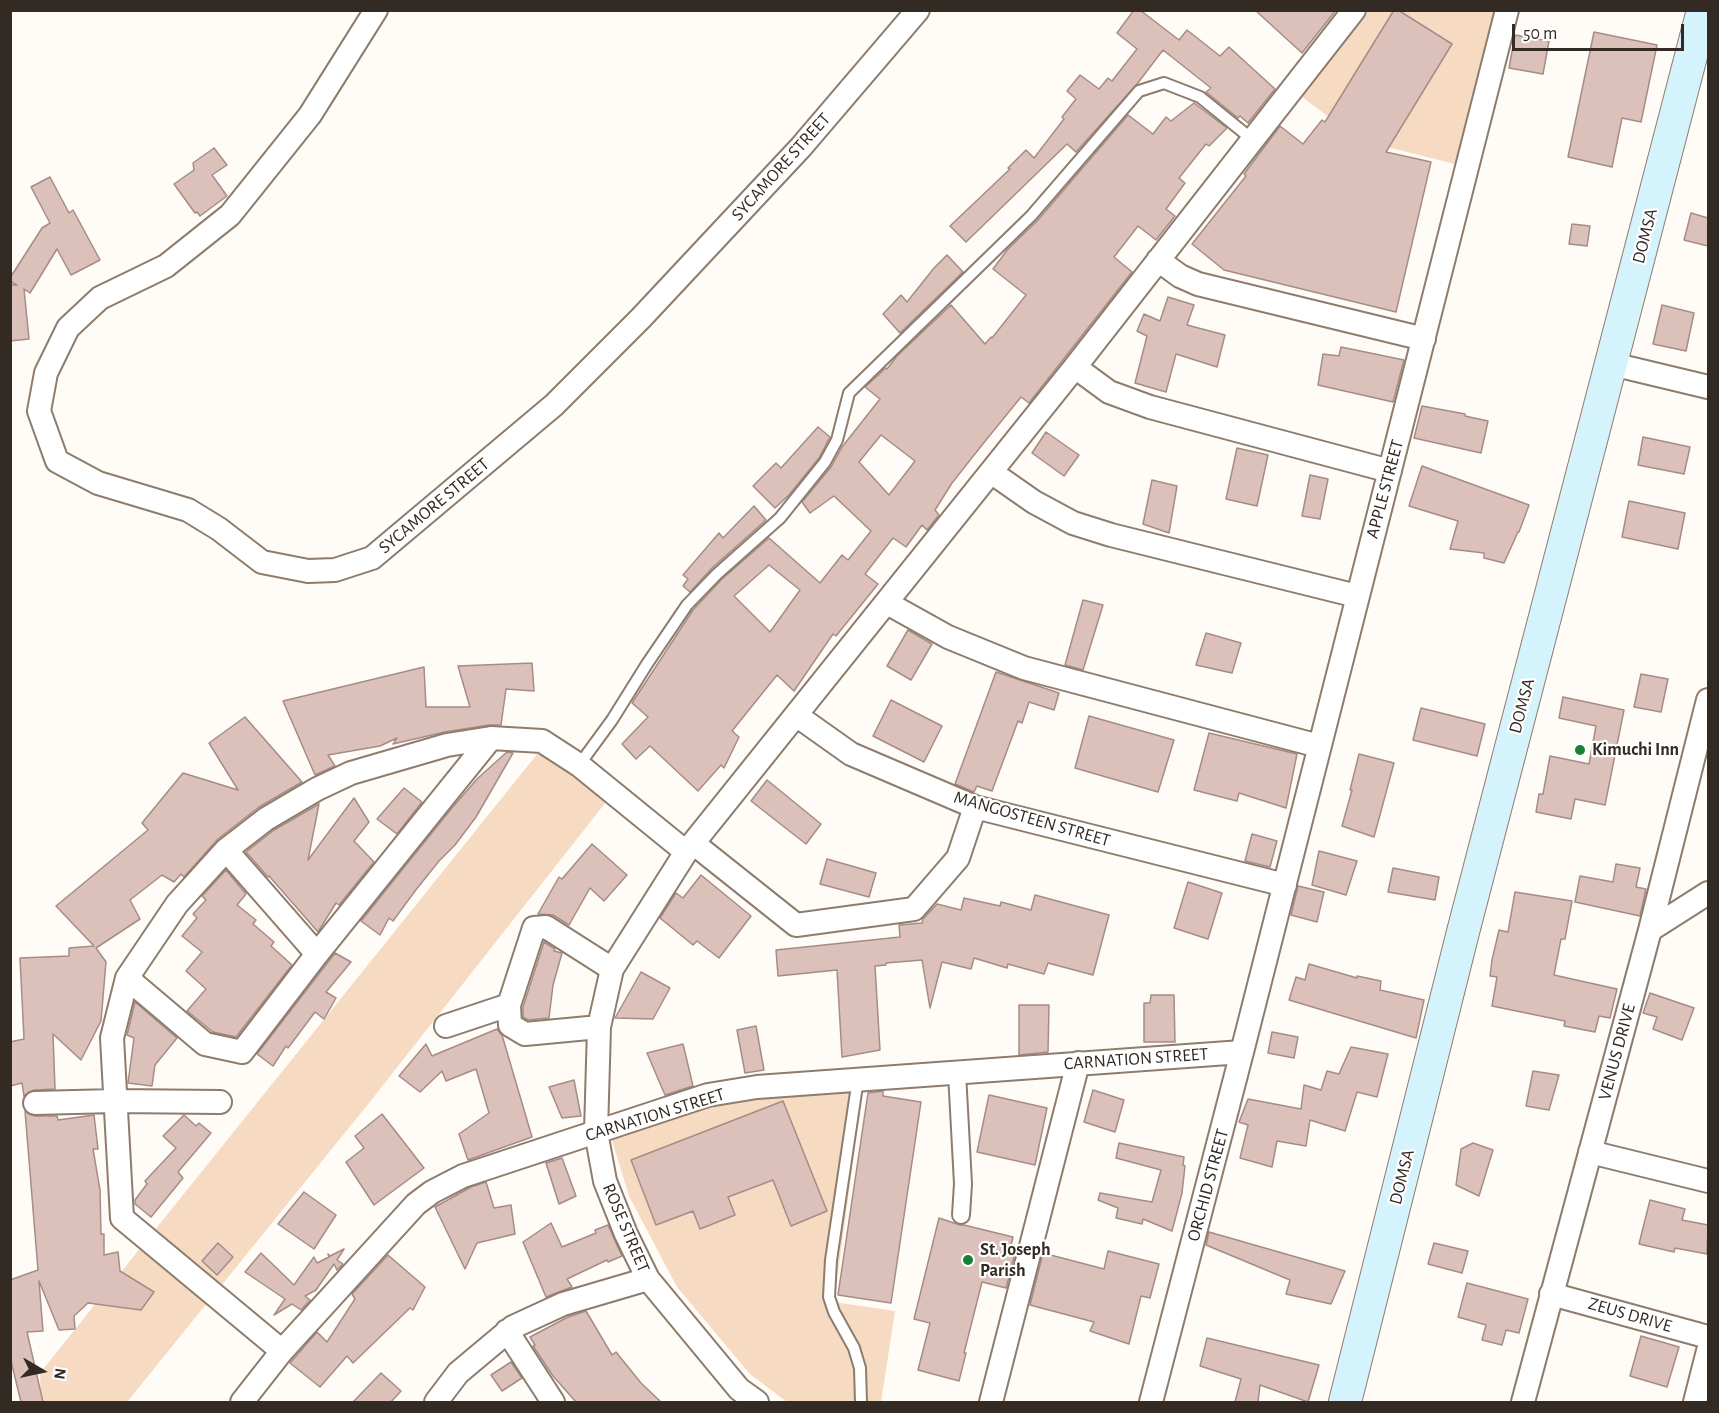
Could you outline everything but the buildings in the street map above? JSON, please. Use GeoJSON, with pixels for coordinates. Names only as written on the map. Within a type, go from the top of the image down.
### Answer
{"type":"FeatureCollection","features":[{"type":"Feature","properties":{"kind":"main road","name":"DOMSA"},"geometry":{"type":"LineString","coordinates":[[1345,1402],[1463,932],[1702,10]]}},
{"type":"Feature","properties":{"kind":"street","name":"SYCAMORE STREET"},"geometry":{"type":"LineString","coordinates":[[376,10],[310,114],[230,215],[166,266],[100,298],[68,328],[46,374],[39,411],[57,461],[98,483],[188,510],[219,529],[262,562],[308,571],[335,570],[372,558],[554,405],[641,318],[801,147],[918,10]]}},
{"type":"Feature","properties":{"kind":"street","name":"ROSE STREET"},"geometry":{"type":"LineString","coordinates":[[757,1402],[739,1389],[648,1279],[626,1234],[605,1181],[596,1132],[599,1038],[612,969],[689,848],[1075,367],[1354,10]]}},
{"type":"Feature","properties":{"kind":"street","name":"APPLE STREET"},"geometry":{"type":"LineString","coordinates":[[1264,966],[1507,10]]}},
{"type":"Feature","properties":{"kind":"street"},"geometry":{"type":"LineString","coordinates":[[1158,260],[1180,276],[1198,284],[1424,339]]}},
{"type":"Feature","properties":{"kind":"street"},"geometry":{"type":"LineString","coordinates":[[1612,364],[1708,387]]}},
{"type":"Feature","properties":{"kind":"street"},"geometry":{"type":"LineString","coordinates":[[1075,367],[1108,392],[1150,407],[1390,471]]}},
{"type":"Feature","properties":{"kind":"street"},"geometry":{"type":"LineString","coordinates":[[991,472],[1034,502],[1073,523],[1111,535],[1357,596]]}},
{"type":"Feature","properties":{"kind":"street"},"geometry":{"type":"LineString","coordinates":[[886,603],[948,637],[1024,668],[1319,746]]}},
{"type":"Feature","properties":{"kind":"street","name":"VENUS DRIVE"},"geometry":{"type":"LineString","coordinates":[[1523,1402],[1650,930],[1708,700]]}},
{"type":"Feature","properties":{"kind":"street","name":"MANGOSTEEN STREET"},"geometry":{"type":"LineString","coordinates":[[796,715],[851,754],[975,807],[1285,885]]}},
{"type":"Feature","properties":{"kind":"street"},"geometry":{"type":"LineString","coordinates":[[127,978],[205,1044],[242,1052],[317,954],[491,738]]}},
{"type":"Feature","properties":{"kind":"street"},"geometry":{"type":"LineString","coordinates":[[282,1351],[122,1218],[112,1038],[127,978],[177,904],[226,850],[266,819],[317,789],[351,773],[447,746],[491,738],[542,741],[579,765],[796,925],[914,909],[958,858],[975,807]]}},
{"type":"Feature","properties":{"kind":"street"},"geometry":{"type":"LineString","coordinates":[[226,850],[317,954]]}},
{"type":"Feature","properties":{"kind":"street"},"geometry":{"type":"LineString","coordinates":[[1650,930],[1708,893]]}},
{"type":"Feature","properties":{"kind":"street"},"geometry":{"type":"LineString","coordinates":[[599,1038],[525,1034],[510,1025],[509,1005],[534,928],[546,927],[612,969]]}},
{"type":"Feature","properties":{"kind":"street","name":"ORCHID STREET"},"geometry":{"type":"LineString","coordinates":[[1151,1402],[1264,966]]}},
{"type":"Feature","properties":{"kind":"street"},"geometry":{"type":"LineString","coordinates":[[446,1026],[509,1005]]}},
{"type":"Feature","properties":{"kind":"street","name":"CARNATION STREET"},"geometry":{"type":"LineString","coordinates":[[242,1402],[282,1351],[416,1204],[432,1192],[463,1176],[708,1095],[757,1087],[1242,1052]]}},
{"type":"Feature","properties":{"kind":"street"},"geometry":{"type":"LineString","coordinates":[[990,1402],[1078,1063]]}},
{"type":"Feature","properties":{"kind":"street"},"geometry":{"type":"LineString","coordinates":[[957,1073],[962,1136],[961,1215]]}},
{"type":"Feature","properties":{"kind":"street"},"geometry":{"type":"LineString","coordinates":[[35,1103],[220,1102]]}},
{"type":"Feature","properties":{"kind":"street"},"geometry":{"type":"LineString","coordinates":[[1590,1152],[1708,1181]]}},
{"type":"Feature","properties":{"kind":"street"},"geometry":{"type":"LineString","coordinates":[[436,1402],[458,1373],[507,1331],[563,1304],[648,1279]]}},
{"type":"Feature","properties":{"kind":"street","name":"ZEUS DRIVE"},"geometry":{"type":"LineString","coordinates":[[1551,1294],[1708,1337]]}},
{"type":"Feature","properties":{"kind":"street"},"geometry":{"type":"LineString","coordinates":[[507,1331],[553,1402]]}},
{"type":"Feature","properties":{"kind":"street"},"geometry":{"type":"LineString","coordinates":[[1695,1402],[1708,1351]]}},
{"type":"Feature","properties":{"kind":"lane"},"geometry":{"type":"LineString","coordinates":[[579,765],[612,720],[687,605],[717,574],[780,518],[825,462],[837,440],[849,393],[1031,216],[1139,91],[1164,83],[1200,97],[1253,140]]}},
{"type":"Feature","properties":{"kind":"lane"},"geometry":{"type":"LineString","coordinates":[[858,1079],[831,1260],[829,1297],[834,1312],[854,1347],[860,1368],[861,1402]]}},
{"type":"Feature","properties":{"kind":"shaded area"},"geometry":{"type":"Polygon","coordinates":[[[1368,11],[1495,11],[1455,164],[1359,140],[1301,96],[1368,11]]]}},
{"type":"Feature","properties":{"kind":"shaded area"},"geometry":{"type":"Polygon","coordinates":[[[538,753],[572,775],[606,802],[369,1103],[127,1402],[41,1402],[40,1373],[538,753]]]}},
{"type":"Feature","properties":{"kind":"shaded area"},"geometry":{"type":"Polygon","coordinates":[[[863,1088],[834,1302],[895,1311],[881,1402],[787,1402],[750,1374],[677,1287],[629,1196],[612,1140],[712,1107],[787,1095],[863,1088]]]}},
{"type":"Feature","properties":{"kind":"place","name":"Kimuchi Inn"},"geometry":{"type":"Point","coordinates":[1580,750]}},
{"type":"Feature","properties":{"kind":"place","name":"St. Joseph Parish"},"geometry":{"type":"Point","coordinates":[968,1260]}}]}
